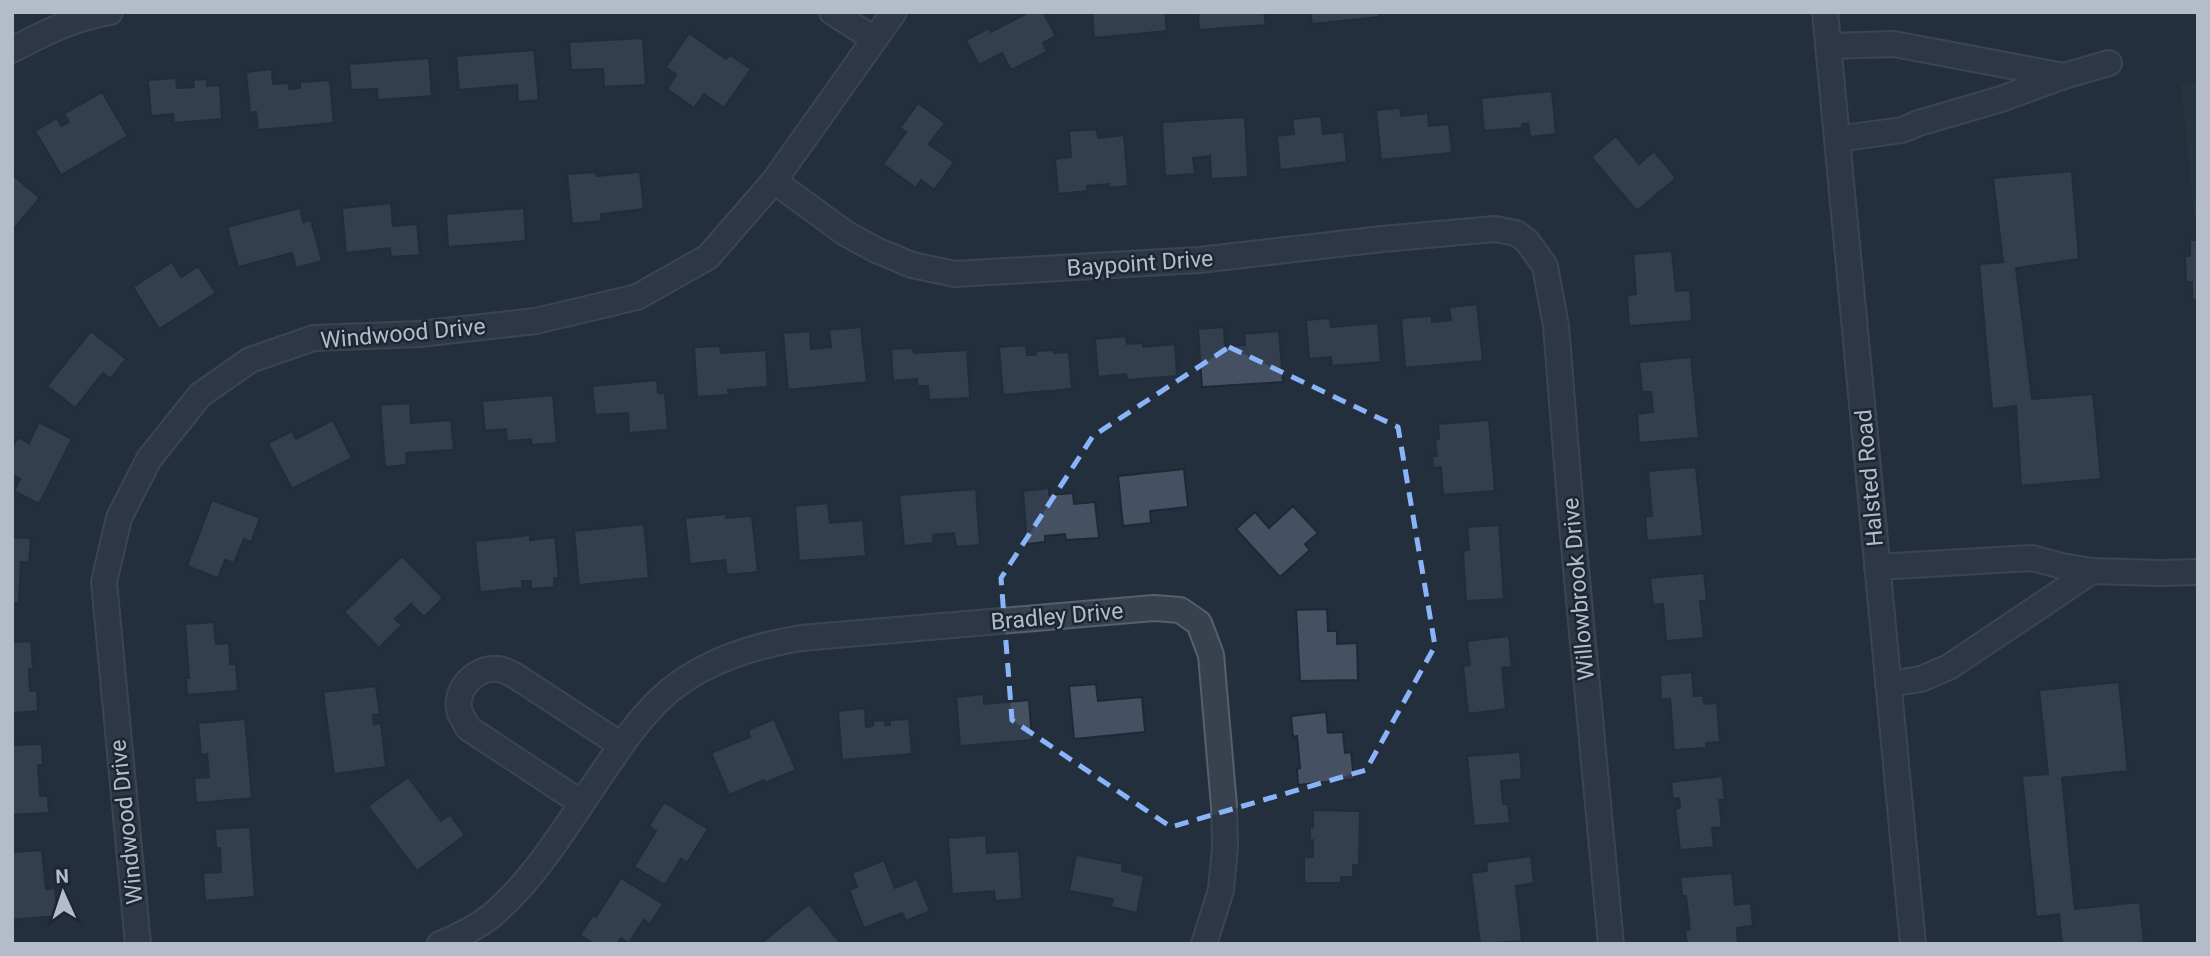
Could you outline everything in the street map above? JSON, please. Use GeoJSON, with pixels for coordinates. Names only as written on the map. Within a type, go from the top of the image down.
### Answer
{"type":"FeatureCollection","features":[{"type":"Feature","properties":{"kind":"street"},"geometry":{"type":"LineString","coordinates":[[12,50],[49,30],[110,12]]}},
{"type":"Feature","properties":{"kind":"street"},"geometry":{"type":"LineString","coordinates":[[832,12],[874,40]]}},
{"type":"Feature","properties":{"kind":"street","name":"Windwood Drive"},"geometry":{"type":"LineString","coordinates":[[138,944],[104,582],[119,518],[149,459],[200,395],[250,360],[314,338],[419,334],[536,321],[637,297],[708,257],[774,181],[894,12]]}},
{"type":"Feature","properties":{"kind":"street","name":"Halsted Road"},"geometry":{"type":"LineString","coordinates":[[1825,12],[1913,944]]}},
{"type":"Feature","properties":{"kind":"street"},"geometry":{"type":"LineString","coordinates":[[1828,46],[1894,44],[2064,75]]}},
{"type":"Feature","properties":{"kind":"street"},"geometry":{"type":"LineString","coordinates":[[1837,139],[1902,130],[2001,99],[2064,75],[2109,63]]}},
{"type":"Feature","properties":{"kind":"street","name":"Baypoint Drive"},"geometry":{"type":"LineString","coordinates":[[774,181],[845,233],[876,250],[912,265],[955,274],[1199,260],[1495,229],[1516,233],[1527,241]]}},
{"type":"Feature","properties":{"kind":"street","name":"Willowbrook Drive"},"geometry":{"type":"LineString","coordinates":[[1527,241],[1545,266],[1556,326],[1611,944]]}},
{"type":"Feature","properties":{"kind":"street"},"geometry":{"type":"LineString","coordinates":[[1877,567],[2032,558],[2092,571],[2198,572]]}},
{"type":"Feature","properties":{"kind":"street"},"geometry":{"type":"LineString","coordinates":[[1888,684],[1921,678],[1949,667],[2092,571]]}},
{"type":"Feature","properties":{"kind":"street","name":"Bradley Drive"},"geometry":{"type":"LineString","coordinates":[[439,944],[457,937],[490,917],[516,891],[544,857],[580,802],[646,712],[671,690],[701,670],[732,655],[768,643],[801,638],[1154,608],[1180,610],[1199,622],[1211,655],[1226,847],[1221,890],[1204,944]]}},
{"type":"Feature","properties":{"kind":"street"},"geometry":{"type":"LineString","coordinates":[[580,802],[468,728],[460,712],[458,697],[468,680],[481,671],[499,669],[514,675],[621,745]]}},
{"type":"Feature","properties":{"kind":"highlighted area"},"geometry":{"type":"Polygon","coordinates":[[[1229,347],[1398,427],[1435,646],[1366,770],[1171,827],[1012,720],[1001,578],[1093,436],[1229,347]]]}},
{"type":"Feature","properties":{"kind":"green space"},"geometry":{"type":"Polygon","coordinates":[[[2198,83],[2198,216],[2194,216],[2181,85],[2198,83]]]}},
{"type":"Feature","properties":{"kind":"building"},"geometry":{"type":"Polygon","coordinates":[[[1029,12],[1043,12],[1056,36],[1043,43],[1047,52],[1011,70],[1002,53],[979,65],[966,40],[989,28],[991,32],[1029,12]]]}},
{"type":"Feature","properties":{"kind":"building"},"geometry":{"type":"Polygon","coordinates":[[[1092,12],[1165,12],[1167,31],[1094,38],[1092,12]]]}},
{"type":"Feature","properties":{"kind":"building"},"geometry":{"type":"Polygon","coordinates":[[[1198,12],[1264,12],[1266,25],[1199,30],[1198,12]]]}},
{"type":"Feature","properties":{"kind":"building"},"geometry":{"type":"Polygon","coordinates":[[[1310,12],[1379,12],[1380,17],[1312,24],[1310,12]]]}},
{"type":"Feature","properties":{"kind":"building"},"geometry":{"type":"Polygon","coordinates":[[[689,33],[726,59],[730,55],[751,69],[724,108],[704,94],[694,108],[667,89],[676,75],[666,67],[689,33]]]}},
{"type":"Feature","properties":{"kind":"building"},"geometry":{"type":"Polygon","coordinates":[[[643,38],[646,85],[604,87],[603,69],[571,70],[569,42],[643,38]]]}},
{"type":"Feature","properties":{"kind":"building"},"geometry":{"type":"Polygon","coordinates":[[[534,50],[539,100],[518,102],[517,85],[459,90],[456,56],[534,50]]]}},
{"type":"Feature","properties":{"kind":"building"},"geometry":{"type":"Polygon","coordinates":[[[429,58],[432,96],[378,100],[377,89],[351,90],[349,64],[429,58]]]}},
{"type":"Feature","properties":{"kind":"building"},"geometry":{"type":"Polygon","coordinates":[[[272,69],[273,84],[289,83],[289,89],[300,88],[300,82],[330,80],[334,123],[258,130],[256,112],[250,113],[246,72],[272,69]]]}},
{"type":"Feature","properties":{"kind":"building"},"geometry":{"type":"Polygon","coordinates":[[[176,78],[177,88],[194,87],[193,80],[207,79],[207,86],[220,85],[222,119],[174,123],[173,114],[151,116],[148,80],[176,78]]]}},
{"type":"Feature","properties":{"kind":"building"},"geometry":{"type":"Polygon","coordinates":[[[1552,91],[1556,134],[1530,137],[1528,123],[1522,124],[1522,128],[1484,131],[1481,98],[1552,91]]]}},
{"type":"Feature","properties":{"kind":"building"},"geometry":{"type":"Polygon","coordinates":[[[102,92],[128,136],[61,175],[35,131],[57,118],[61,126],[69,122],[64,114],[102,92]]]}},
{"type":"Feature","properties":{"kind":"building"},"geometry":{"type":"Polygon","coordinates":[[[918,103],[945,123],[929,144],[954,162],[934,190],[921,180],[916,188],[883,164],[906,132],[900,128],[918,103]]]}},
{"type":"Feature","properties":{"kind":"building"},"geometry":{"type":"Polygon","coordinates":[[[1400,108],[1401,116],[1428,113],[1429,126],[1449,124],[1452,153],[1381,160],[1376,110],[1400,108]]]}},
{"type":"Feature","properties":{"kind":"building"},"geometry":{"type":"Polygon","coordinates":[[[1321,116],[1323,134],[1344,132],[1347,162],[1280,170],[1277,136],[1294,134],[1292,119],[1321,116]]]}},
{"type":"Feature","properties":{"kind":"building"},"geometry":{"type":"Polygon","coordinates":[[[1245,117],[1248,177],[1211,179],[1210,156],[1193,158],[1195,174],[1165,176],[1162,122],[1245,117]]]}},
{"type":"Feature","properties":{"kind":"building"},"geometry":{"type":"Polygon","coordinates":[[[1097,129],[1098,138],[1124,135],[1128,186],[1087,186],[1087,191],[1058,194],[1055,159],[1071,157],[1069,131],[1097,129]]]}},
{"type":"Feature","properties":{"kind":"building"},"geometry":{"type":"Polygon","coordinates":[[[1616,136],[1639,164],[1654,151],[1676,178],[1637,211],[1591,157],[1616,136]]]}},
{"type":"Feature","properties":{"kind":"building"},"geometry":{"type":"Polygon","coordinates":[[[2072,171],[2079,259],[2016,268],[2032,399],[2093,394],[2101,479],[2021,486],[2016,406],[1992,409],[1979,264],[2003,262],[1993,178],[2072,171]]]}},
{"type":"Feature","properties":{"kind":"building"},"geometry":{"type":"Polygon","coordinates":[[[596,172],[597,176],[640,172],[644,209],[601,214],[602,221],[572,224],[567,174],[596,172]]]}},
{"type":"Feature","properties":{"kind":"building"},"geometry":{"type":"Polygon","coordinates":[[[14,176],[40,198],[12,231],[12,178],[14,176]]]}},
{"type":"Feature","properties":{"kind":"building"},"geometry":{"type":"Polygon","coordinates":[[[391,203],[393,226],[417,224],[420,255],[391,257],[390,248],[346,253],[342,208],[391,203]]]}},
{"type":"Feature","properties":{"kind":"building"},"geometry":{"type":"Polygon","coordinates":[[[300,208],[303,222],[311,220],[322,261],[296,268],[292,253],[238,267],[227,227],[300,208]]]}},
{"type":"Feature","properties":{"kind":"building"},"geometry":{"type":"Polygon","coordinates":[[[524,208],[526,241],[448,247],[446,214],[524,208]]]}},
{"type":"Feature","properties":{"kind":"building"},"geometry":{"type":"Polygon","coordinates":[[[2190,240],[2198,240],[2198,299],[2192,300],[2192,282],[2186,282],[2185,256],[2190,256],[2190,240]]]}},
{"type":"Feature","properties":{"kind":"building"},"geometry":{"type":"Polygon","coordinates":[[[1672,251],[1676,291],[1690,290],[1692,321],[1629,326],[1627,295],[1636,294],[1633,254],[1672,251]]]}},
{"type":"Feature","properties":{"kind":"building"},"geometry":{"type":"Polygon","coordinates":[[[172,262],[181,277],[198,266],[216,293],[159,329],[133,287],[172,262]]]}},
{"type":"Feature","properties":{"kind":"building"},"geometry":{"type":"Polygon","coordinates":[[[1477,304],[1483,361],[1405,368],[1401,318],[1432,316],[1432,322],[1451,320],[1449,307],[1477,304]]]}},
{"type":"Feature","properties":{"kind":"building"},"geometry":{"type":"Polygon","coordinates":[[[1330,318],[1331,327],[1378,323],[1381,362],[1332,366],[1331,357],[1309,359],[1306,320],[1330,318]]]}},
{"type":"Feature","properties":{"kind":"building"},"geometry":{"type":"Polygon","coordinates":[[[861,327],[867,382],[788,390],[783,333],[810,331],[811,349],[831,347],[829,330],[861,327]]]}},
{"type":"Feature","properties":{"kind":"building"},"geometry":{"type":"Polygon","coordinates":[[[1224,327],[1225,346],[1245,345],[1244,334],[1279,331],[1283,382],[1202,387],[1198,329],[1224,327]]]}},
{"type":"Feature","properties":{"kind":"building"},"geometry":{"type":"Polygon","coordinates":[[[91,331],[126,359],[110,379],[103,373],[75,408],[47,386],[91,331]]]}},
{"type":"Feature","properties":{"kind":"building"},"geometry":{"type":"Polygon","coordinates":[[[1126,336],[1127,344],[1143,343],[1143,347],[1175,344],[1177,376],[1127,380],[1126,374],[1098,377],[1095,339],[1126,336]]]}},
{"type":"Feature","properties":{"kind":"building"},"geometry":{"type":"Polygon","coordinates":[[[1026,345],[1027,355],[1036,355],[1036,351],[1069,352],[1072,389],[1003,395],[999,347],[1026,345]]]}},
{"type":"Feature","properties":{"kind":"building"},"geometry":{"type":"Polygon","coordinates":[[[720,346],[721,353],[766,350],[768,387],[728,390],[729,395],[697,397],[694,347],[720,346]]]}},
{"type":"Feature","properties":{"kind":"building"},"geometry":{"type":"Polygon","coordinates":[[[913,348],[914,353],[967,350],[970,398],[929,400],[928,386],[917,386],[917,379],[893,381],[891,349],[913,348]]]}},
{"type":"Feature","properties":{"kind":"building"},"geometry":{"type":"Polygon","coordinates":[[[1691,357],[1699,438],[1639,443],[1637,414],[1653,412],[1651,392],[1642,392],[1639,362],[1691,357]]]}},
{"type":"Feature","properties":{"kind":"building"},"geometry":{"type":"Polygon","coordinates":[[[657,380],[658,393],[665,393],[668,430],[629,433],[628,413],[595,415],[592,386],[657,380]]]}},
{"type":"Feature","properties":{"kind":"building"},"geometry":{"type":"Polygon","coordinates":[[[553,395],[557,443],[532,445],[531,439],[507,441],[506,429],[485,431],[482,401],[553,395]]]}},
{"type":"Feature","properties":{"kind":"building"},"geometry":{"type":"Polygon","coordinates":[[[410,403],[411,423],[451,420],[454,450],[406,453],[407,465],[385,467],[380,405],[410,403]]]}},
{"type":"Feature","properties":{"kind":"building"},"geometry":{"type":"Polygon","coordinates":[[[333,420],[352,458],[292,489],[268,443],[292,431],[296,439],[333,420]]]}},
{"type":"Feature","properties":{"kind":"building"},"geometry":{"type":"Polygon","coordinates":[[[1489,420],[1495,491],[1443,495],[1441,467],[1433,468],[1432,456],[1437,456],[1435,440],[1439,439],[1438,424],[1489,420]]]}},
{"type":"Feature","properties":{"kind":"building"},"geometry":{"type":"Polygon","coordinates":[[[39,422],[72,439],[39,504],[14,491],[20,479],[12,475],[12,448],[18,437],[29,443],[39,422]]]}},
{"type":"Feature","properties":{"kind":"building"},"geometry":{"type":"Polygon","coordinates":[[[1696,467],[1703,536],[1647,541],[1645,516],[1652,516],[1648,471],[1696,467]]]}},
{"type":"Feature","properties":{"kind":"building"},"geometry":{"type":"Polygon","coordinates":[[[1184,469],[1188,507],[1150,511],[1151,523],[1123,526],[1118,476],[1184,469]]]}},
{"type":"Feature","properties":{"kind":"building"},"geometry":{"type":"Polygon","coordinates":[[[1049,488],[1049,495],[1073,493],[1074,504],[1095,502],[1099,538],[1066,540],[1065,534],[1045,536],[1045,542],[1027,544],[1023,491],[1049,488]]]}},
{"type":"Feature","properties":{"kind":"building"},"geometry":{"type":"Polygon","coordinates":[[[976,489],[980,545],[956,547],[954,533],[933,535],[933,543],[904,546],[899,495],[976,489]]]}},
{"type":"Feature","properties":{"kind":"building"},"geometry":{"type":"Polygon","coordinates":[[[212,500],[260,518],[251,542],[244,539],[234,563],[225,560],[218,578],[187,566],[212,500]]]}},
{"type":"Feature","properties":{"kind":"building"},"geometry":{"type":"Polygon","coordinates":[[[828,503],[830,523],[863,520],[866,556],[799,561],[795,506],[828,503]]]}},
{"type":"Feature","properties":{"kind":"building"},"geometry":{"type":"Polygon","coordinates":[[[1293,506],[1318,533],[1305,544],[1310,550],[1280,577],[1236,529],[1255,512],[1269,528],[1293,506]]]}},
{"type":"Feature","properties":{"kind":"building"},"geometry":{"type":"Polygon","coordinates":[[[726,514],[726,518],[752,516],[758,572],[727,575],[725,560],[690,564],[685,518],[726,514]]]}},
{"type":"Feature","properties":{"kind":"building"},"geometry":{"type":"Polygon","coordinates":[[[644,524],[649,578],[579,585],[574,531],[644,524]]]}},
{"type":"Feature","properties":{"kind":"building"},"geometry":{"type":"Polygon","coordinates":[[[1499,525],[1504,599],[1466,601],[1463,551],[1469,550],[1467,527],[1499,525]]]}},
{"type":"Feature","properties":{"kind":"building"},"geometry":{"type":"Polygon","coordinates":[[[530,535],[530,540],[555,537],[559,578],[554,578],[554,587],[531,589],[531,581],[522,581],[522,588],[480,592],[475,541],[530,535]]]}},
{"type":"Feature","properties":{"kind":"building"},"geometry":{"type":"Polygon","coordinates":[[[12,537],[31,538],[29,563],[21,562],[19,603],[12,603],[12,537]]]}},
{"type":"Feature","properties":{"kind":"building"},"geometry":{"type":"Polygon","coordinates":[[[402,556],[443,598],[424,617],[411,604],[395,619],[402,625],[379,648],[344,612],[402,556]]]}},
{"type":"Feature","properties":{"kind":"building"},"geometry":{"type":"Polygon","coordinates":[[[1704,573],[1707,601],[1700,601],[1704,638],[1666,641],[1663,604],[1653,605],[1650,578],[1704,573]]]}},
{"type":"Feature","properties":{"kind":"building"},"geometry":{"type":"Polygon","coordinates":[[[1327,609],[1328,631],[1337,631],[1337,644],[1357,643],[1358,680],[1300,681],[1296,610],[1327,609]]]}},
{"type":"Feature","properties":{"kind":"building"},"geometry":{"type":"Polygon","coordinates":[[[214,622],[216,644],[229,643],[230,664],[236,664],[238,691],[187,695],[186,678],[189,678],[185,624],[214,622]]]}},
{"type":"Feature","properties":{"kind":"building"},"geometry":{"type":"Polygon","coordinates":[[[1509,636],[1512,667],[1502,668],[1506,709],[1468,714],[1463,666],[1470,665],[1467,641],[1509,636]]]}},
{"type":"Feature","properties":{"kind":"building"},"geometry":{"type":"Polygon","coordinates":[[[31,641],[33,669],[29,669],[30,691],[37,690],[38,711],[12,713],[12,642],[31,641]]]}},
{"type":"Feature","properties":{"kind":"building"},"geometry":{"type":"Polygon","coordinates":[[[1692,672],[1694,696],[1703,696],[1704,704],[1717,703],[1720,742],[1706,743],[1706,748],[1674,750],[1670,699],[1661,700],[1660,675],[1692,672]]]}},
{"type":"Feature","properties":{"kind":"building"},"geometry":{"type":"Polygon","coordinates":[[[2119,682],[2128,771],[2062,778],[2075,909],[2140,902],[2144,944],[2062,944],[2059,914],[2036,917],[2022,776],[2048,774],[2039,690],[2119,682]]]}},
{"type":"Feature","properties":{"kind":"building"},"geometry":{"type":"Polygon","coordinates":[[[1096,684],[1098,701],[1142,697],[1145,732],[1074,739],[1069,686],[1096,684]]]}},
{"type":"Feature","properties":{"kind":"building"},"geometry":{"type":"Polygon","coordinates":[[[376,686],[380,714],[373,715],[374,724],[381,723],[386,767],[334,774],[323,692],[376,686]]]}},
{"type":"Feature","properties":{"kind":"building"},"geometry":{"type":"Polygon","coordinates":[[[984,694],[984,704],[1029,700],[1032,740],[960,746],[956,697],[984,694]]]}},
{"type":"Feature","properties":{"kind":"building"},"geometry":{"type":"Polygon","coordinates":[[[865,708],[866,727],[873,726],[873,721],[885,720],[885,725],[890,725],[890,720],[909,719],[912,754],[842,760],[838,711],[865,708]]]}},
{"type":"Feature","properties":{"kind":"building"},"geometry":{"type":"Polygon","coordinates":[[[1326,712],[1328,733],[1343,732],[1345,753],[1351,752],[1354,779],[1298,785],[1297,769],[1300,768],[1297,736],[1293,737],[1291,716],[1326,712]]]}},
{"type":"Feature","properties":{"kind":"building"},"geometry":{"type":"Polygon","coordinates":[[[245,719],[252,798],[196,803],[194,778],[209,777],[207,754],[201,755],[198,723],[245,719]]]}},
{"type":"Feature","properties":{"kind":"building"},"geometry":{"type":"Polygon","coordinates":[[[774,719],[796,770],[729,795],[711,753],[750,737],[748,730],[774,719]]]}},
{"type":"Feature","properties":{"kind":"building"},"geometry":{"type":"Polygon","coordinates":[[[42,744],[43,765],[38,765],[40,796],[48,796],[49,813],[12,815],[12,745],[42,744]]]}},
{"type":"Feature","properties":{"kind":"building"},"geometry":{"type":"Polygon","coordinates":[[[1520,752],[1522,779],[1501,781],[1503,804],[1508,804],[1510,823],[1474,826],[1467,756],[1520,752]]]}},
{"type":"Feature","properties":{"kind":"building"},"geometry":{"type":"Polygon","coordinates":[[[1722,776],[1725,800],[1719,800],[1722,827],[1712,828],[1714,847],[1680,850],[1675,809],[1680,808],[1679,798],[1673,799],[1671,782],[1722,776]]]}},
{"type":"Feature","properties":{"kind":"building"},"geometry":{"type":"Polygon","coordinates":[[[408,777],[441,821],[450,815],[465,835],[417,871],[368,806],[408,777]]]}},
{"type":"Feature","properties":{"kind":"building"},"geometry":{"type":"Polygon","coordinates":[[[664,802],[708,829],[687,863],[681,859],[665,885],[634,867],[656,831],[649,826],[664,802]]]}},
{"type":"Feature","properties":{"kind":"building"},"geometry":{"type":"Polygon","coordinates":[[[1313,810],[1360,811],[1359,865],[1353,865],[1353,877],[1341,877],[1341,883],[1304,883],[1304,857],[1313,857],[1310,827],[1313,827],[1313,810]]]}},
{"type":"Feature","properties":{"kind":"building"},"geometry":{"type":"Polygon","coordinates":[[[250,827],[255,897],[205,901],[203,873],[221,872],[220,848],[216,848],[215,829],[250,827]]]}},
{"type":"Feature","properties":{"kind":"building"},"geometry":{"type":"Polygon","coordinates":[[[986,835],[987,853],[1019,851],[1022,899],[995,901],[994,891],[952,894],[948,838],[986,835]]]}},
{"type":"Feature","properties":{"kind":"building"},"geometry":{"type":"Polygon","coordinates":[[[42,850],[46,889],[55,888],[58,916],[12,920],[12,852],[42,850]]]}},
{"type":"Feature","properties":{"kind":"building"},"geometry":{"type":"Polygon","coordinates":[[[1076,855],[1123,864],[1122,871],[1144,876],[1137,913],[1111,907],[1113,899],[1069,891],[1076,855]]]}},
{"type":"Feature","properties":{"kind":"building"},"geometry":{"type":"Polygon","coordinates":[[[1531,856],[1534,883],[1516,886],[1522,941],[1480,944],[1471,873],[1487,871],[1486,862],[1531,856]]]}},
{"type":"Feature","properties":{"kind":"building"},"geometry":{"type":"Polygon","coordinates":[[[884,860],[895,888],[917,879],[930,911],[906,921],[902,913],[864,928],[849,890],[857,887],[852,873],[884,860]]]}},
{"type":"Feature","properties":{"kind":"building"},"geometry":{"type":"Polygon","coordinates":[[[1732,873],[1735,905],[1751,903],[1753,926],[1737,928],[1738,944],[1687,944],[1685,930],[1690,930],[1686,896],[1682,896],[1680,877],[1732,873]]]}},
{"type":"Feature","properties":{"kind":"building"},"geometry":{"type":"Polygon","coordinates":[[[621,878],[663,904],[650,924],[644,920],[629,943],[621,938],[617,944],[594,944],[580,935],[593,915],[596,917],[621,878]]]}},
{"type":"Feature","properties":{"kind":"building"},"geometry":{"type":"Polygon","coordinates":[[[809,904],[841,944],[760,944],[809,904]]]}}]}
